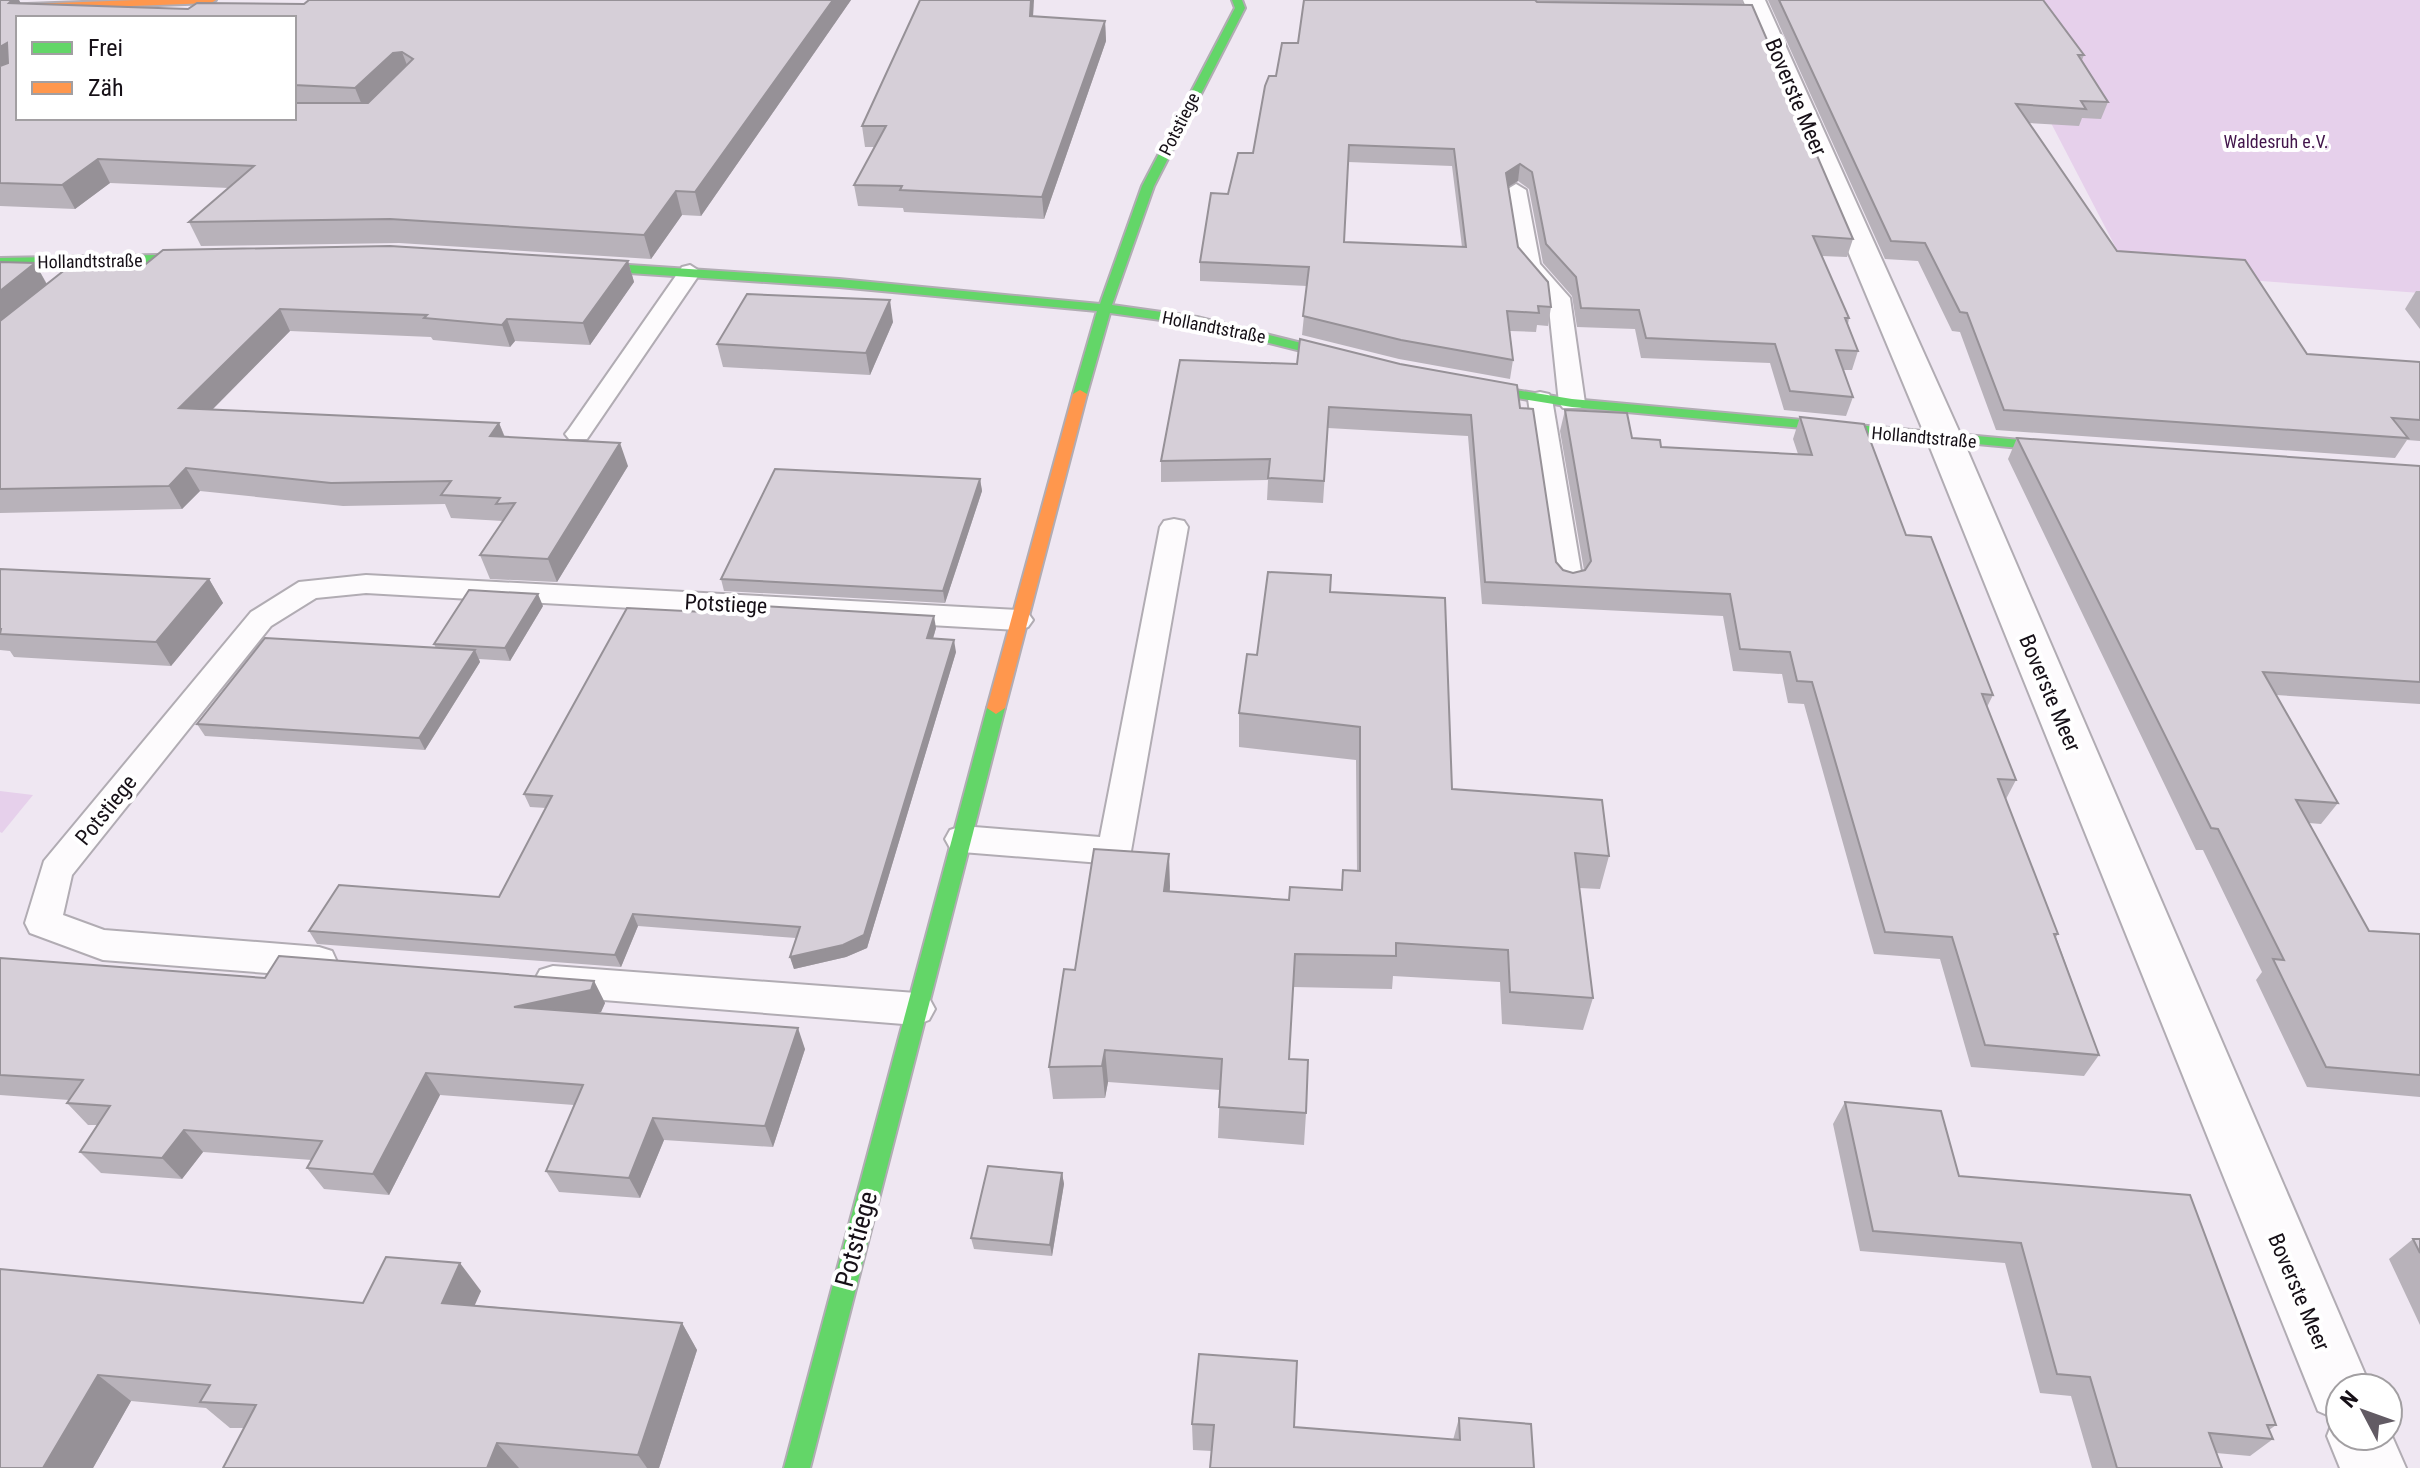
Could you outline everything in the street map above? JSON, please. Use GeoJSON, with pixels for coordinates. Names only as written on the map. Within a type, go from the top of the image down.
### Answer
{"type":"FeatureCollection","features":[{"type":"Feature","properties":{"kind":"street"},"geometry":{"type":"LineString","coordinates":[[0,8],[211,0]]}},
{"type":"Feature","properties":{"kind":"street","name":"Potstiege"},"geometry":{"type":"LineString","coordinates":[[797,1468],[1018,620],[1104,308],[1138,210],[1166,148],[1240,8],[1237,0]]}},
{"type":"Feature","properties":{"kind":"street","name":"Boverste Meer"},"geometry":{"type":"LineString","coordinates":[[1753,9],[1945,440],[2333,1372]]}},
{"type":"Feature","properties":{"kind":"street","name":"Hollandtstraße"},"geometry":{"type":"LineString","coordinates":[[0,262],[224,258]]}},
{"type":"Feature","properties":{"kind":"street","name":"Hollandtstraße"},"geometry":{"type":"LineString","coordinates":[[552,264],[690,272],[1104,308],[1197,321],[1382,368]]}},
{"type":"Feature","properties":{"kind":"street","name":"Hollandtstraße"},"geometry":{"type":"LineString","coordinates":[[1443,381],[1572,403],[1945,440],[2087,450]]}},
{"type":"Feature","properties":{"kind":"lane"},"geometry":{"type":"LineString","coordinates":[[1516,190],[1529,265],[1559,298],[1572,403]]}},
{"type":"Feature","properties":{"kind":"lane"},"geometry":{"type":"LineString","coordinates":[[73,280],[97,260]]}},
{"type":"Feature","properties":{"kind":"lane"},"geometry":{"type":"LineString","coordinates":[[578,434],[690,272]]}},
{"type":"Feature","properties":{"kind":"lane"},"geometry":{"type":"LineString","coordinates":[[1540,399],[1569,583]]}},
{"type":"Feature","properties":{"kind":"lane"},"geometry":{"type":"LineString","coordinates":[[962,839],[1114,851],[1174,527]]}},
{"type":"Feature","properties":{"kind":"lane","name":"Potstiege"},"geometry":{"type":"LineString","coordinates":[[342,964],[103,945],[43,923],[56,871],[261,619],[309,589],[366,584],[1018,620]]}},
{"type":"Feature","properties":{"kind":"lane"},"geometry":{"type":"LineString","coordinates":[[518,978],[916,1009]]}},
{"type":"Feature","properties":{"kind":"green space","name":"Waldesruh e.V."},"geometry":{"type":"Polygon","coordinates":[[[1987,0],[2420,0],[2420,293],[2128,271],[1987,0]]]}},
{"type":"Feature","properties":{"kind":"green space"},"geometry":{"type":"Polygon","coordinates":[[[0,791],[33,795],[2,833],[0,832],[0,791]]]}},
{"type":"Feature","properties":{"kind":"building"},"geometry":{"type":"Polygon","coordinates":[[[0,0],[12,0],[9,3],[188,9],[197,3],[304,4],[309,0],[833,0],[695,192],[676,191],[644,235],[390,219],[189,222],[254,166],[98,159],[62,185],[0,183],[0,66],[8,63],[7,43],[0,47],[0,0]]]}},
{"type":"Feature","properties":{"kind":"building"},"geometry":{"type":"Polygon","coordinates":[[[920,0],[1031,0],[1030,16],[1105,21],[1042,197],[854,185],[886,126],[862,126],[920,0]]]}},
{"type":"Feature","properties":{"kind":"building"},"geometry":{"type":"Polygon","coordinates":[[[1304,0],[1535,0],[1752,5],[1853,239],[1813,236],[1849,318],[1845,318],[1858,351],[1836,350],[1853,397],[1790,391],[1775,344],[1646,338],[1639,310],[1581,308],[1576,277],[1546,244],[1532,172],[1520,164],[1506,173],[1518,247],[1548,282],[1551,307],[1538,306],[1539,313],[1507,311],[1513,360],[1401,340],[1303,316],[1309,267],[1200,262],[1211,193],[1228,194],[1238,153],[1253,153],[1265,86],[1269,76],[1276,76],[1282,43],[1298,43],[1304,0]],[[1349,145],[1344,242],[1466,247],[1454,149],[1349,145]]]}},
{"type":"Feature","properties":{"kind":"building"},"geometry":{"type":"Polygon","coordinates":[[[1779,0],[2043,0],[2084,55],[2078,55],[2108,102],[2081,101],[2086,109],[2016,104],[2117,251],[2245,260],[2307,354],[2420,362],[2420,420],[2392,418],[2408,438],[2004,410],[1967,313],[1960,312],[1925,243],[1891,241],[1779,0]]]}},
{"type":"Feature","properties":{"kind":"building"},"geometry":{"type":"Polygon","coordinates":[[[390,246],[628,261],[583,323],[507,319],[502,325],[424,318],[427,315],[280,309],[179,408],[499,423],[490,436],[620,443],[548,559],[480,555],[515,503],[496,504],[500,498],[441,495],[451,481],[331,483],[186,468],[169,486],[0,489],[0,321],[71,265],[141,268],[163,250],[390,246]]]}},
{"type":"Feature","properties":{"kind":"building"},"geometry":{"type":"Polygon","coordinates":[[[0,262],[35,263],[0,291],[0,262]]]}},
{"type":"Feature","properties":{"kind":"building"},"geometry":{"type":"Polygon","coordinates":[[[747,294],[890,300],[866,353],[717,344],[747,294]]]}},
{"type":"Feature","properties":{"kind":"building"},"geometry":{"type":"Polygon","coordinates":[[[1300,339],[1400,364],[1517,385],[1520,408],[1533,409],[1556,562],[1563,570],[1573,573],[1585,570],[1591,561],[1565,410],[1627,413],[1632,438],[1660,440],[1661,447],[1812,455],[1800,417],[1864,424],[1906,535],[1931,537],[1993,695],[1982,694],[2016,780],[1998,779],[2058,934],[2054,934],[2099,1055],[1985,1045],[1952,937],[1885,932],[1812,682],[1797,681],[1790,652],[1740,649],[1730,594],[1485,582],[1471,415],[1329,407],[1324,481],[1268,478],[1270,459],[1161,461],[1180,360],[1297,364],[1300,339]]]}},
{"type":"Feature","properties":{"kind":"building"},"geometry":{"type":"Polygon","coordinates":[[[2017,438],[2420,466],[2420,682],[2263,672],[2338,803],[2296,800],[2369,931],[2420,934],[2420,1075],[2326,1067],[2273,959],[2284,960],[2218,829],[2211,828],[2017,438]]]}},
{"type":"Feature","properties":{"kind":"building"},"geometry":{"type":"Polygon","coordinates":[[[775,469],[980,479],[943,591],[721,579],[775,469]]]}},
{"type":"Feature","properties":{"kind":"building"},"geometry":{"type":"Polygon","coordinates":[[[0,569],[209,579],[156,642],[0,634],[0,569]]]}},
{"type":"Feature","properties":{"kind":"building"},"geometry":{"type":"Polygon","coordinates":[[[1268,572],[1331,575],[1330,592],[1445,598],[1452,789],[1602,800],[1609,856],[1575,853],[1593,998],[1510,992],[1508,950],[1396,943],[1396,956],[1295,954],[1289,1059],[1308,1060],[1306,1113],[1219,1107],[1222,1059],[1105,1050],[1102,1066],[1049,1067],[1064,969],[1075,970],[1094,849],[1169,854],[1164,891],[1289,900],[1290,887],[1342,890],[1343,870],[1360,871],[1360,727],[1239,713],[1247,654],[1257,655],[1268,572]]]}},
{"type":"Feature","properties":{"kind":"building"},"geometry":{"type":"Polygon","coordinates":[[[469,590],[538,594],[505,648],[434,644],[469,590]]]}},
{"type":"Feature","properties":{"kind":"building"},"geometry":{"type":"Polygon","coordinates":[[[708,603],[934,616],[927,638],[954,640],[864,935],[843,945],[790,957],[800,927],[633,914],[615,955],[309,931],[339,885],[499,897],[552,796],[524,794],[627,608],[704,612],[708,603]]]}},
{"type":"Feature","properties":{"kind":"building"},"geometry":{"type":"Polygon","coordinates":[[[265,638],[475,650],[419,738],[197,724],[265,638]]]}},
{"type":"Feature","properties":{"kind":"building"},"geometry":{"type":"Polygon","coordinates":[[[279,956],[594,981],[591,990],[514,1007],[798,1028],[765,1126],[653,1118],[629,1178],[546,1171],[583,1085],[426,1073],[373,1174],[307,1168],[322,1141],[184,1130],[162,1158],[80,1152],[110,1106],[67,1103],[83,1080],[0,1075],[0,958],[265,978],[279,956]]]}},
{"type":"Feature","properties":{"kind":"building"},"geometry":{"type":"Polygon","coordinates":[[[1845,1102],[1941,1111],[1959,1176],[2190,1195],[2276,1425],[2267,1425],[2273,1439],[2209,1433],[2222,1468],[2117,1468],[2090,1377],[2057,1374],[2021,1243],[1873,1231],[1845,1102]]]}},
{"type":"Feature","properties":{"kind":"building"},"geometry":{"type":"Polygon","coordinates":[[[988,1166],[1062,1173],[1050,1245],[971,1238],[988,1166]]]}},
{"type":"Feature","properties":{"kind":"building"},"geometry":{"type":"Polygon","coordinates":[[[2413,1239],[2420,1239],[2420,1253],[2413,1239]]]}},
{"type":"Feature","properties":{"kind":"building"},"geometry":{"type":"Polygon","coordinates":[[[386,1257],[460,1263],[442,1303],[682,1323],[638,1455],[497,1443],[487,1468],[223,1468],[256,1405],[200,1402],[210,1385],[98,1375],[43,1468],[0,1468],[0,1269],[363,1303],[386,1257]]]}},
{"type":"Feature","properties":{"kind":"building"},"geometry":{"type":"Polygon","coordinates":[[[1199,1354],[1297,1361],[1294,1427],[1460,1440],[1459,1418],[1531,1424],[1534,1468],[1210,1468],[1214,1425],[1192,1424],[1199,1354]]]}},
{"type":"Feature","properties":{"kind":"traffic: fast"},"geometry":{"type":"LineString","coordinates":[[1080,394],[1137,212],[1172,134],[1240,8],[1237,0]]}},
{"type":"Feature","properties":{"kind":"traffic: fast"},"geometry":{"type":"LineString","coordinates":[[0,262],[209,258]]}},
{"type":"Feature","properties":{"kind":"traffic: fast"},"geometry":{"type":"LineString","coordinates":[[569,265],[839,283],[1104,308],[1197,321],[1357,361]]}},
{"type":"Feature","properties":{"kind":"traffic: fast"},"geometry":{"type":"LineString","coordinates":[[1459,385],[1572,403],[2075,449]]}},
{"type":"Feature","properties":{"kind":"traffic: fast"},"geometry":{"type":"LineString","coordinates":[[797,1468],[996,708]]}},
{"type":"Feature","properties":{"kind":"traffic: slow"},"geometry":{"type":"LineString","coordinates":[[0,8],[211,0]]}},
{"type":"Feature","properties":{"kind":"traffic: slow"},"geometry":{"type":"LineString","coordinates":[[996,708],[1080,394]]}}]}
